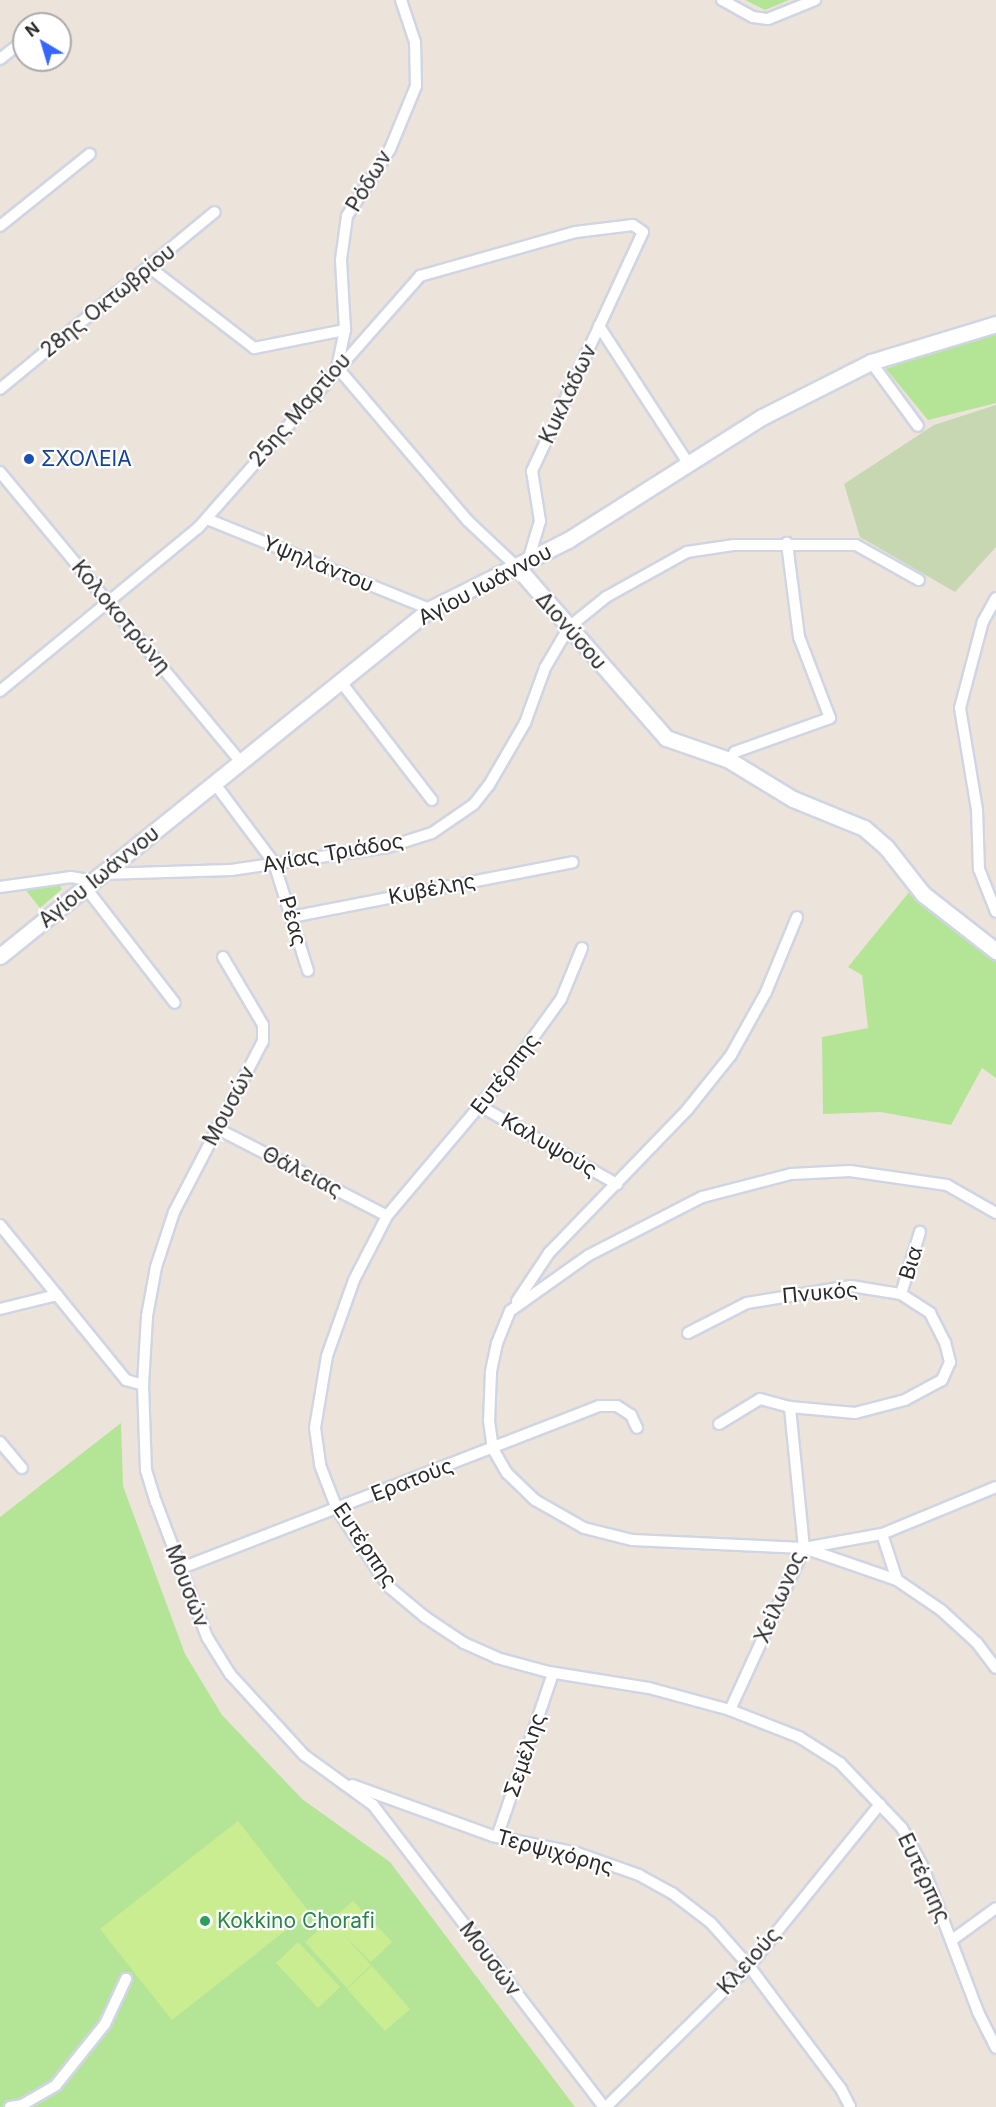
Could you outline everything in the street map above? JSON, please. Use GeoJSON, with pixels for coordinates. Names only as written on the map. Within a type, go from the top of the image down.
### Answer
{"type":"FeatureCollection","features":[{"type":"Feature","properties":{"kind":"street","name":"Ρόδων"},"geometry":{"type":"LineString","coordinates":[[337,367],[345,330],[341,260],[347,216],[390,149],[416,86],[415,42],[401,0]]}},
{"type":"Feature","properties":{"kind":"street"},"geometry":{"type":"LineString","coordinates":[[722,0],[753,17],[768,19],[815,0]]}},
{"type":"Feature","properties":{"kind":"street"},"geometry":{"type":"LineString","coordinates":[[0,59],[12,50]]}},
{"type":"Feature","properties":{"kind":"street"},"geometry":{"type":"LineString","coordinates":[[0,226],[90,154]]}},
{"type":"Feature","properties":{"kind":"street","name":"28ης Οκτωβρίου"},"geometry":{"type":"LineString","coordinates":[[0,389],[215,212]]}},
{"type":"Feature","properties":{"kind":"street","name":"25ης Μαρτίου"},"geometry":{"type":"LineString","coordinates":[[0,691],[207,519],[337,367],[420,276],[432,270],[607,226],[633,225],[643,232]]}},
{"type":"Feature","properties":{"kind":"street","name":"Κυκλάδων"},"geometry":{"type":"LineString","coordinates":[[523,564],[540,521],[532,471],[643,232]]}},
{"type":"Feature","properties":{"kind":"street"},"geometry":{"type":"LineString","coordinates":[[149,267],[254,348],[345,330]]}},
{"type":"Feature","properties":{"kind":"street","name":"Αγίου Ιωάννου"},"geometry":{"type":"LineString","coordinates":[[0,956],[430,609],[568,540],[762,417],[871,363],[996,324]]}},
{"type":"Feature","properties":{"kind":"street"},"geometry":{"type":"LineString","coordinates":[[599,326],[688,462]]}},
{"type":"Feature","properties":{"kind":"street"},"geometry":{"type":"LineString","coordinates":[[871,363],[918,426]]}},
{"type":"Feature","properties":{"kind":"street","name":"Διονύσου"},"geometry":{"type":"LineString","coordinates":[[337,367],[468,521],[523,564],[569,627],[666,738],[729,760],[793,799],[864,828],[886,847],[923,894],[996,951]]}},
{"type":"Feature","properties":{"kind":"street","name":"Κολοκοτρώνη"},"geometry":{"type":"LineString","coordinates":[[0,472],[242,763]]}},
{"type":"Feature","properties":{"kind":"street","name":"Υψηλάντου"},"geometry":{"type":"LineString","coordinates":[[207,519],[430,609]]}},
{"type":"Feature","properties":{"kind":"street"},"geometry":{"type":"LineString","coordinates":[[729,760],[735,752],[830,718],[799,637],[787,543]]}},
{"type":"Feature","properties":{"kind":"street","name":"Αγίας Τριάδος"},"geometry":{"type":"LineString","coordinates":[[0,887],[72,878],[94,881],[198,873],[388,847],[432,833],[474,804],[515,742],[545,668],[569,627],[606,597],[687,552],[704,547],[787,543],[856,545],[919,580]]}},
{"type":"Feature","properties":{"kind":"street"},"geometry":{"type":"LineString","coordinates":[[996,598],[983,621],[960,708],[977,810],[979,869],[996,912]]}},
{"type":"Feature","properties":{"kind":"street"},"geometry":{"type":"LineString","coordinates":[[341,682],[432,800]]}},
{"type":"Feature","properties":{"kind":"street","name":"Ρέας"},"geometry":{"type":"LineString","coordinates":[[215,784],[274,863],[308,971]]}},
{"type":"Feature","properties":{"kind":"street","name":"Κυβέλης"},"geometry":{"type":"LineString","coordinates":[[291,917],[573,862]]}},
{"type":"Feature","properties":{"kind":"street"},"geometry":{"type":"LineString","coordinates":[[94,881],[175,1003]]}},
{"type":"Feature","properties":{"kind":"street"},"geometry":{"type":"LineString","coordinates":[[797,917],[766,992],[731,1055],[687,1110],[549,1253],[510,1311],[497,1342],[491,1372],[493,1449],[507,1473],[535,1500],[584,1528],[632,1540],[804,1548],[882,1534],[996,1487]]}},
{"type":"Feature","properties":{"kind":"street","name":"Ευτέρπης"},"geometry":{"type":"LineString","coordinates":[[582,948],[561,999],[480,1106],[387,1216],[354,1280],[327,1356],[315,1428],[320,1465],[337,1509],[389,1587],[425,1617],[497,1658],[553,1673],[649,1688],[729,1710],[799,1737],[840,1763],[902,1828],[918,1857],[978,2012],[996,2048]]}},
{"type":"Feature","properties":{"kind":"street","name":"Μουσών"},"geometry":{"type":"LineString","coordinates":[[223,957],[263,1025],[263,1041],[174,1212],[156,1267],[147,1317],[143,1385],[146,1470],[178,1569],[207,1637],[230,1674],[304,1755],[373,1805],[605,2107]]}},
{"type":"Feature","properties":{"kind":"street","name":"Καλυψούς"},"geometry":{"type":"LineString","coordinates":[[480,1106],[617,1184]]}},
{"type":"Feature","properties":{"kind":"street","name":"Θάλειας"},"geometry":{"type":"LineString","coordinates":[[216,1128],[387,1216]]}},
{"type":"Feature","properties":{"kind":"street"},"geometry":{"type":"LineString","coordinates":[[510,1311],[563,1272],[653,1219],[702,1197],[768,1178],[850,1171],[931,1181],[960,1190],[996,1213]]}},
{"type":"Feature","properties":{"kind":"street"},"geometry":{"type":"LineString","coordinates":[[0,1225],[126,1380],[143,1385]]}},
{"type":"Feature","properties":{"kind":"street","name":"Βια"},"geometry":{"type":"LineString","coordinates":[[901,1294],[920,1232]]}},
{"type":"Feature","properties":{"kind":"street","name":"Πνυκός"},"geometry":{"type":"LineString","coordinates":[[688,1333],[747,1303],[805,1291],[851,1286],[901,1294],[930,1313],[941,1330],[950,1362],[942,1380],[905,1400],[855,1413],[790,1407],[760,1398],[719,1424]]}},
{"type":"Feature","properties":{"kind":"street"},"geometry":{"type":"LineString","coordinates":[[0,1309],[57,1294]]}},
{"type":"Feature","properties":{"kind":"street","name":"Ερατούς"},"geometry":{"type":"LineString","coordinates":[[178,1569],[493,1449],[599,1406],[617,1406],[631,1414],[637,1428]]}},
{"type":"Feature","properties":{"kind":"street","name":"Χείλωνος"},"geometry":{"type":"LineString","coordinates":[[729,1710],[804,1548],[790,1407]]}},
{"type":"Feature","properties":{"kind":"street"},"geometry":{"type":"LineString","coordinates":[[0,1442],[22,1468]]}},
{"type":"Feature","properties":{"kind":"street"},"geometry":{"type":"LineString","coordinates":[[882,1534],[897,1580]]}},
{"type":"Feature","properties":{"kind":"street"},"geometry":{"type":"LineString","coordinates":[[804,1548],[897,1580],[941,1610],[977,1643],[996,1668]]}},
{"type":"Feature","properties":{"kind":"street","name":"Σεμέλης"},"geometry":{"type":"LineString","coordinates":[[497,1837],[553,1673]]}},
{"type":"Feature","properties":{"kind":"street","name":"Τερψιχόρης"},"geometry":{"type":"LineString","coordinates":[[340,1781],[497,1837],[577,1853],[639,1875],[672,1893],[711,1923],[749,1966],[841,2089],[850,2107]]}},
{"type":"Feature","properties":{"kind":"street"},"geometry":{"type":"LineString","coordinates":[[373,1805],[381,1796]]}},
{"type":"Feature","properties":{"kind":"street","name":"Κλειούς"},"geometry":{"type":"LineString","coordinates":[[605,2107],[749,1966],[880,1804]]}},
{"type":"Feature","properties":{"kind":"street"},"geometry":{"type":"LineString","coordinates":[[952,1940],[996,1908]]}},
{"type":"Feature","properties":{"kind":"street"},"geometry":{"type":"LineString","coordinates":[[9,2107],[22,2104],[56,2085],[105,2024],[126,1979]]}},
{"type":"Feature","properties":{"kind":"green space"},"geometry":{"type":"Polygon","coordinates":[[[745,0],[789,0],[765,10],[745,0]]]}},
{"type":"Feature","properties":{"kind":"green space"},"geometry":{"type":"Polygon","coordinates":[[[996,328],[996,403],[928,420],[886,369],[996,328]]]}},
{"type":"Feature","properties":{"kind":"green space"},"geometry":{"type":"Polygon","coordinates":[[[996,405],[996,547],[955,592],[860,537],[844,484],[934,425],[996,405]]]}},
{"type":"Feature","properties":{"kind":"green space"},"geometry":{"type":"Polygon","coordinates":[[[59,884],[62,889],[40,908],[24,888],[59,884]]]}},
{"type":"Feature","properties":{"kind":"green space"},"geometry":{"type":"Polygon","coordinates":[[[910,891],[945,923],[996,958],[996,1078],[982,1068],[951,1125],[881,1112],[823,1114],[822,1037],[868,1028],[862,975],[848,967],[910,891]]]}},
{"type":"Feature","properties":{"kind":"green space"},"geometry":{"type":"Polygon","coordinates":[[[121,1423],[123,1486],[185,1654],[222,1715],[302,1799],[390,1862],[575,2107],[0,2107],[0,1517],[121,1423]]]}},
{"type":"Feature","properties":{"kind":"green space","name":"Kokkino Chorafi"},"geometry":{"type":"Polygon","coordinates":[[[238,1821],[309,1912],[172,2020],[100,1929],[238,1821]]]}},
{"type":"Feature","properties":{"kind":"green space"},"geometry":{"type":"Polygon","coordinates":[[[353,1901],[392,1942],[371,1962],[341,1932],[371,1965],[347,1988],[305,1942],[353,1901]]]}},
{"type":"Feature","properties":{"kind":"green space"},"geometry":{"type":"Polygon","coordinates":[[[298,1942],[340,1987],[318,2008],[276,1963],[298,1942]]]}},
{"type":"Feature","properties":{"kind":"green space"},"geometry":{"type":"Polygon","coordinates":[[[372,1966],[410,2009],[385,2031],[347,1989],[372,1966]]]}},
{"type":"Feature","properties":{"kind":"place","name":"ΣΧΟΛΕΙΑ"},"geometry":{"type":"Point","coordinates":[29,459]}},
{"type":"Feature","properties":{"kind":"place","name":"Kokkino Chorafi"},"geometry":{"type":"Point","coordinates":[205,1921]}}]}
